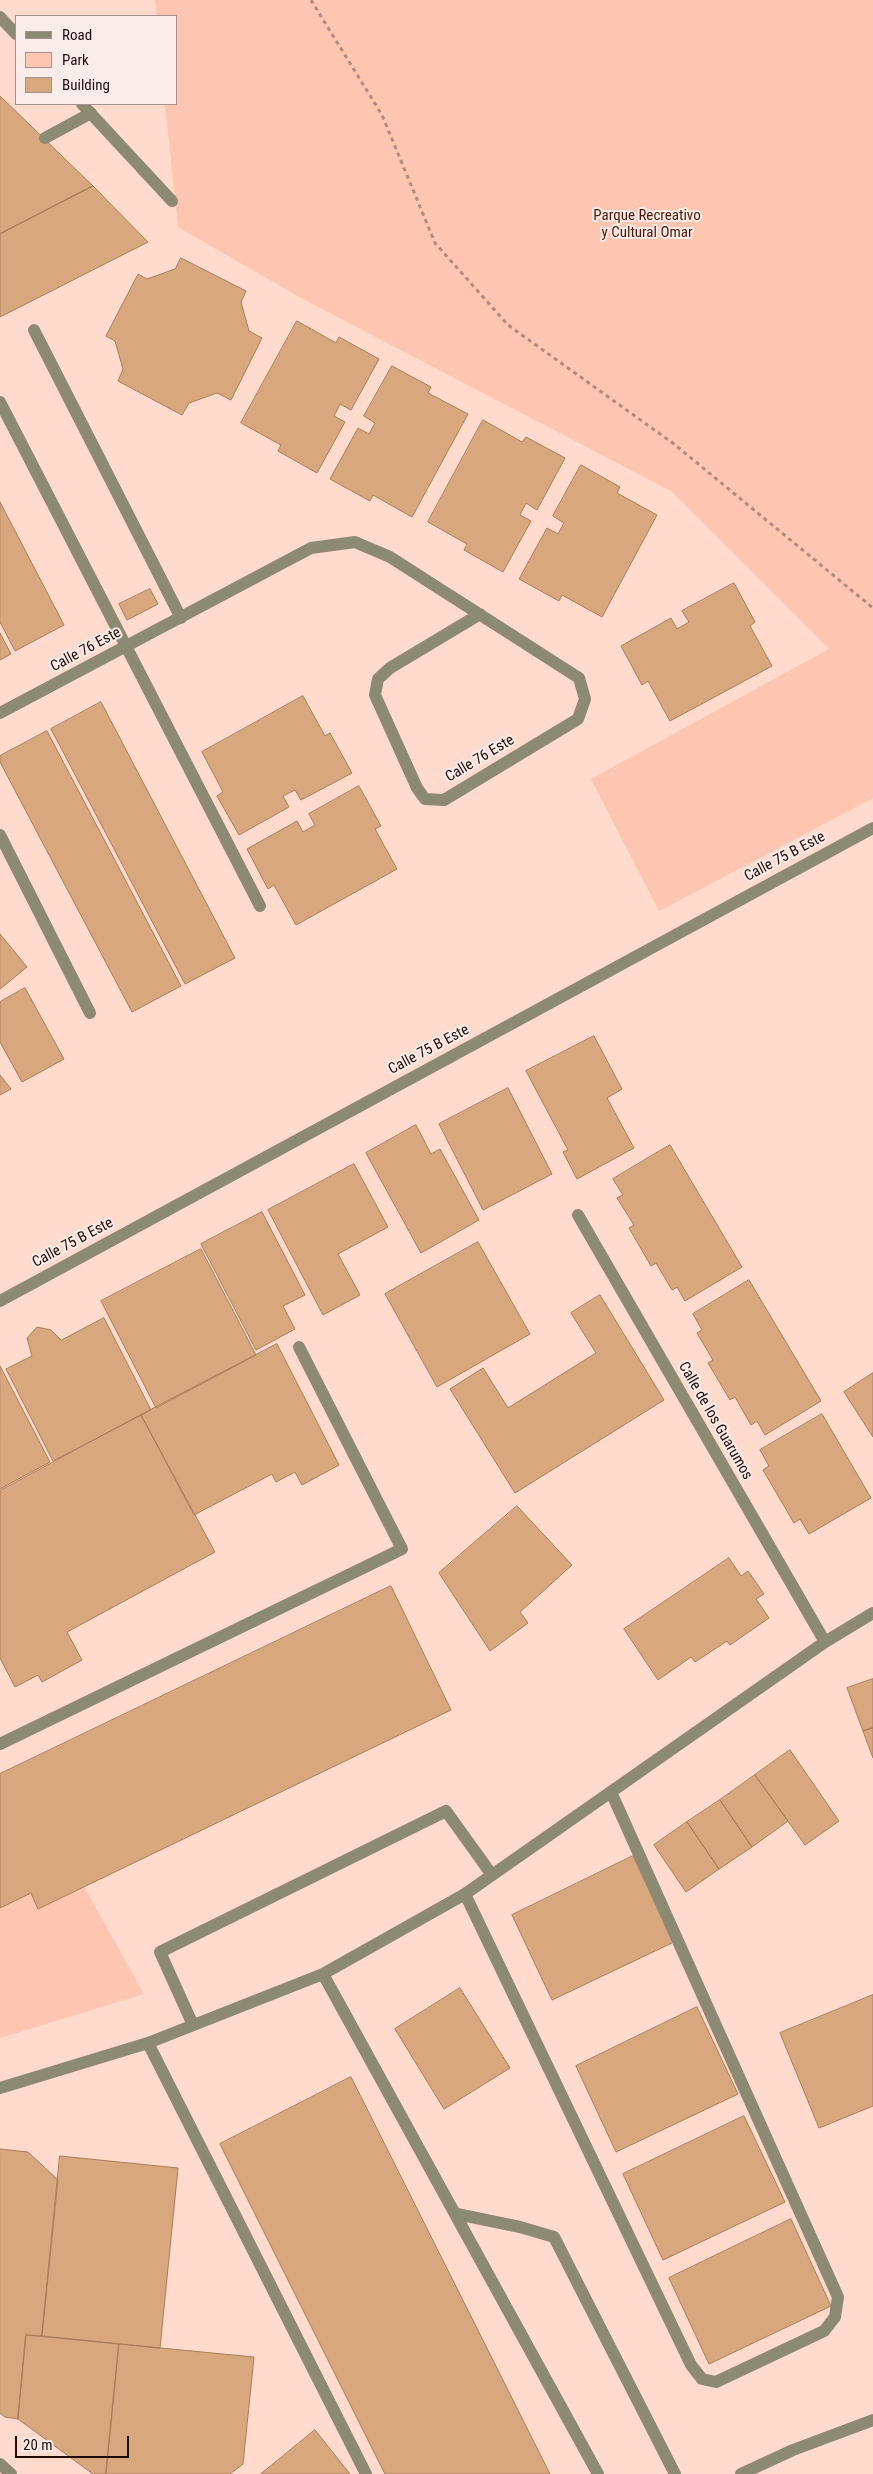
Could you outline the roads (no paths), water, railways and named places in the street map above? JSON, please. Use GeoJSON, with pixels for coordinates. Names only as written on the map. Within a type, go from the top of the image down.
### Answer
{"type":"FeatureCollection","features":[{"type":"Feature","properties":{"kind":"street"},"geometry":{"type":"LineString","coordinates":[[0,17],[15,33]]}},
{"type":"Feature","properties":{"kind":"street"},"geometry":{"type":"LineString","coordinates":[[45,138],[87,108],[172,200]]}},
{"type":"Feature","properties":{"kind":"street"},"geometry":{"type":"LineString","coordinates":[[34,330],[181,618]]}},
{"type":"Feature","properties":{"kind":"street"},"geometry":{"type":"LineString","coordinates":[[0,402],[260,906]]}},
{"type":"Feature","properties":{"kind":"street","name":"Calle 76 Este"},"geometry":{"type":"LineString","coordinates":[[0,713],[311,548],[355,542],[390,557],[480,614],[578,678],[585,699],[578,719],[444,800],[425,799],[417,788],[375,695],[378,680],[390,668],[480,614]]}},
{"type":"Feature","properties":{"kind":"street","name":"Calle 75 B Este"},"geometry":{"type":"LineString","coordinates":[[0,1301],[873,828]]}},
{"type":"Feature","properties":{"kind":"street"},"geometry":{"type":"LineString","coordinates":[[0,835],[90,1013]]}},
{"type":"Feature","properties":{"kind":"street","name":"Calle de los Guarumos"},"geometry":{"type":"LineString","coordinates":[[578,1215],[825,1642]]}},
{"type":"Feature","properties":{"kind":"street"},"geometry":{"type":"LineString","coordinates":[[0,1744],[402,1549],[299,1347]]}},
{"type":"Feature","properties":{"kind":"street"},"geometry":{"type":"LineString","coordinates":[[0,2088],[148,2042],[323,1974],[465,1894],[825,1642],[873,1612]]}},
{"type":"Feature","properties":{"kind":"street"},"geometry":{"type":"LineString","coordinates":[[465,1894],[691,2365],[702,2379],[716,2382],[824,2330],[835,2318],[838,2297],[611,1792]]}},
{"type":"Feature","properties":{"kind":"street"},"geometry":{"type":"LineString","coordinates":[[193,2025],[160,1952],[446,1811],[492,1876]]}},
{"type":"Feature","properties":{"kind":"street"},"geometry":{"type":"LineString","coordinates":[[323,1974],[598,2474]]}},
{"type":"Feature","properties":{"kind":"street"},"geometry":{"type":"LineString","coordinates":[[148,2042],[366,2474]]}},
{"type":"Feature","properties":{"kind":"street"},"geometry":{"type":"LineString","coordinates":[[456,2214],[520,2227],[554,2237],[675,2474]]}},
{"type":"Feature","properties":{"kind":"street"},"geometry":{"type":"LineString","coordinates":[[741,2474],[794,2450],[873,2420]]}},
{"type":"Feature","properties":{"kind":"street"},"geometry":{"type":"LineString","coordinates":[[0,2464],[11,2474]]}},
{"type":"Feature","properties":{"kind":"park label","name":"Parque Recreativo y Cultural Omar"},"geometry":{"type":"Point","coordinates":[647,224]}}]}
